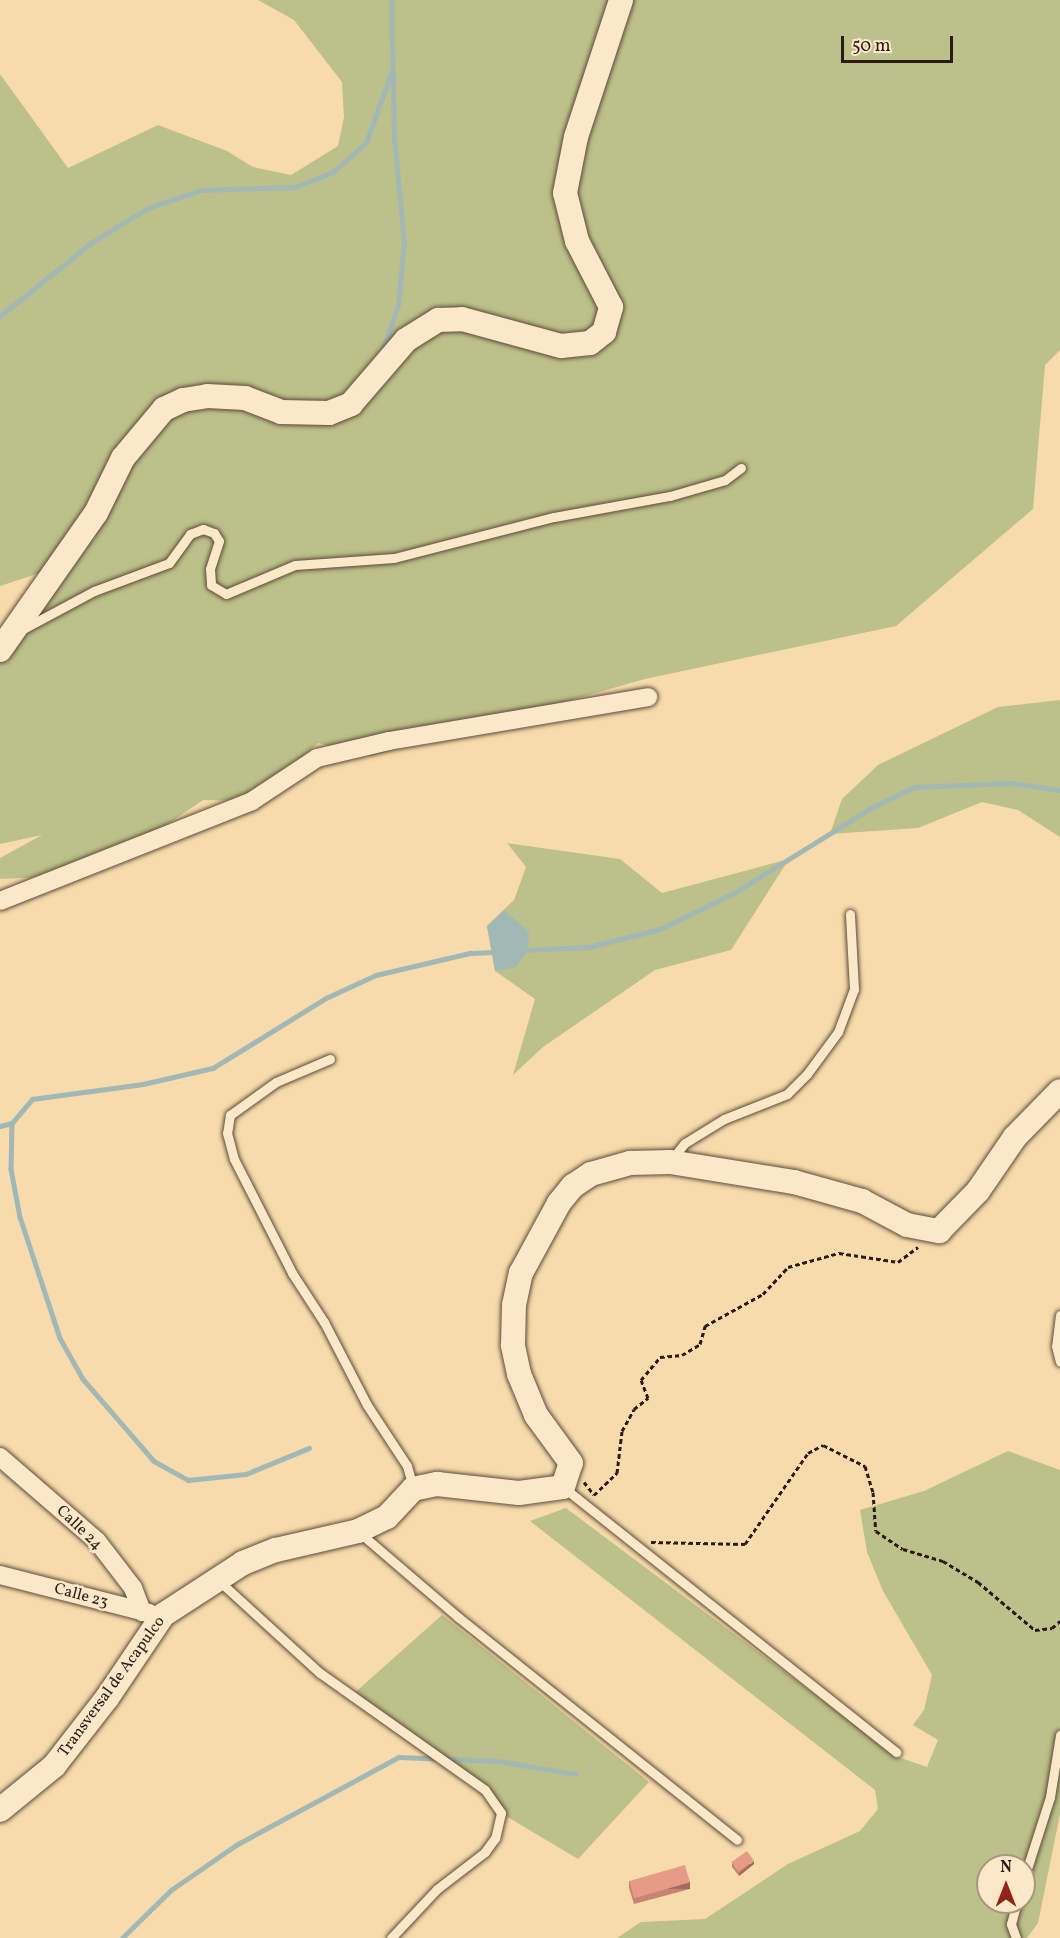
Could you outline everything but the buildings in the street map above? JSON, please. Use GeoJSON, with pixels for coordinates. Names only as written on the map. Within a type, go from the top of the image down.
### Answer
{"type":"FeatureCollection","features":[{"type":"Feature","properties":{"kind":"street"},"geometry":{"type":"LineString","coordinates":[[6,642],[96,513],[123,458],[164,409],[183,400],[207,396],[245,398],[281,412],[329,413],[351,404],[406,339],[438,320],[462,319],[561,346],[590,342],[604,332],[611,307],[577,241],[565,194],[573,147],[621,0]]}},
{"type":"Feature","properties":{"kind":"street"},"geometry":{"type":"LineString","coordinates":[[0,902],[252,801],[317,758],[389,741],[648,697]]}},
{"type":"Feature","properties":{"kind":"street"},"geometry":{"type":"LineString","coordinates":[[413,1489],[436,1484],[519,1493],[563,1487],[571,1463],[536,1415],[519,1374],[513,1345],[513,1305],[521,1273],[559,1203],[573,1186],[591,1174],[630,1163],[670,1162],[794,1182],[862,1201],[907,1226],[939,1231],[978,1191],[1015,1137],[1060,1091]]}},
{"type":"Feature","properties":{"kind":"street","name":"Calle 24"},"geometry":{"type":"LineString","coordinates":[[0,1457],[97,1541],[152,1613]]}},
{"type":"Feature","properties":{"kind":"street","name":"Transversal de Acapulco"},"geometry":{"type":"LineString","coordinates":[[0,1810],[54,1766],[107,1698],[152,1613],[218,1580],[243,1563],[276,1550],[358,1531],[387,1517],[413,1489]]}},
{"type":"Feature","properties":{"kind":"street","name":"Calle 23"},"geometry":{"type":"LineString","coordinates":[[0,1575],[152,1613]]}},
{"type":"Feature","properties":{"kind":"lane"},"geometry":{"type":"LineString","coordinates":[[6,642],[94,591],[169,563],[190,534],[203,530],[214,533],[219,541],[210,569],[211,585],[226,594],[295,565],[394,558],[554,517],[670,496],[725,480],[741,468]]}},
{"type":"Feature","properties":{"kind":"lane"},"geometry":{"type":"LineString","coordinates":[[670,1162],[685,1143],[724,1119],[787,1094],[807,1074],[838,1032],[854,989],[850,914]]}},
{"type":"Feature","properties":{"kind":"lane"},"geometry":{"type":"LineString","coordinates":[[330,1059],[276,1082],[230,1115],[227,1133],[234,1159],[292,1273],[324,1322],[367,1405],[407,1466],[413,1489]]}},
{"type":"Feature","properties":{"kind":"lane"},"geometry":{"type":"LineString","coordinates":[[1060,1316],[1056,1346],[1060,1362]]}},
{"type":"Feature","properties":{"kind":"lane"},"geometry":{"type":"LineString","coordinates":[[563,1487],[896,1752]]}},
{"type":"Feature","properties":{"kind":"lane"},"geometry":{"type":"LineString","coordinates":[[358,1531],[458,1617],[737,1840]]}},
{"type":"Feature","properties":{"kind":"lane"},"geometry":{"type":"LineString","coordinates":[[218,1580],[321,1673],[485,1790],[501,1813],[495,1838],[485,1852],[437,1888],[391,1938]]}},
{"type":"Feature","properties":{"kind":"lane"},"geometry":{"type":"LineString","coordinates":[[1032,1854],[1050,1797],[1060,1735]]}},
{"type":"Feature","properties":{"kind":"lane"},"geometry":{"type":"LineString","coordinates":[[1014,1914],[1011,1924],[1016,1938]]}},
{"type":"Feature","properties":{"kind":"path"},"geometry":{"type":"LineString","coordinates":[[571,1463],[594,1495],[609,1484],[617,1473],[622,1431],[634,1409],[648,1398],[641,1380],[660,1357],[682,1355],[700,1344],[705,1326],[763,1294],[788,1267],[839,1253],[898,1262],[939,1231]]}},
{"type":"Feature","properties":{"kind":"path"},"geometry":{"type":"LineString","coordinates":[[625,1537],[681,1545],[745,1544],[808,1453],[823,1445],[865,1466],[873,1492],[876,1531],[903,1549],[943,1561],[978,1582],[1035,1630],[1052,1628],[1060,1621]]}},
{"type":"Feature","properties":{"kind":"green space"},"geometry":{"type":"Polygon","coordinates":[[[258,0],[1060,0],[1060,350],[1045,365],[1033,509],[896,626],[645,679],[372,756],[318,743],[252,801],[203,800],[162,828],[44,877],[0,879],[0,858],[42,835],[0,844],[0,647],[61,566],[0,586],[0,74],[68,168],[158,125],[227,151],[253,167],[291,175],[338,146],[344,117],[342,82],[294,20],[258,0]]]}},
{"type":"Feature","properties":{"kind":"green space"},"geometry":{"type":"Polygon","coordinates":[[[1060,700],[1060,837],[1018,810],[982,802],[918,828],[830,834],[842,799],[878,765],[998,707],[1060,700]]]}},
{"type":"Feature","properties":{"kind":"green space"},"geometry":{"type":"Polygon","coordinates":[[[507,843],[620,859],[662,893],[789,859],[731,950],[655,970],[543,1047],[513,1075],[535,999],[495,971],[487,926],[514,900],[526,867],[507,843]]]}},
{"type":"Feature","properties":{"kind":"green space"},"geometry":{"type":"Polygon","coordinates":[[[1008,1451],[1060,1470],[1060,1814],[1038,1923],[1027,1938],[617,1938],[641,1922],[705,1919],[788,1864],[860,1831],[878,1809],[875,1790],[530,1521],[566,1508],[898,1757],[927,1767],[938,1740],[913,1725],[924,1710],[932,1675],[883,1591],[867,1552],[860,1510],[924,1491],[1008,1451]]]}},
{"type":"Feature","properties":{"kind":"green space"},"geometry":{"type":"Polygon","coordinates":[[[442,1615],[649,1782],[578,1859],[501,1813],[485,1790],[351,1696],[442,1615]]]}},
{"type":"Feature","properties":{"kind":"water"},"geometry":{"type":"Polygon","coordinates":[[[504,910],[529,932],[528,950],[516,967],[495,971],[487,926],[504,910]]]}},
{"type":"Feature","properties":{"kind":"waterway"},"geometry":{"type":"LineString","coordinates":[[382,352],[398,305],[404,243],[394,138],[391,0]]}},
{"type":"Feature","properties":{"kind":"waterway"},"geometry":{"type":"LineString","coordinates":[[0,316],[91,243],[148,208],[201,190],[295,187],[333,172],[366,143],[392,70]]}},
{"type":"Feature","properties":{"kind":"waterway"},"geometry":{"type":"LineString","coordinates":[[524,950],[589,947],[660,929],[734,893],[871,808],[914,787],[1012,783],[1060,790]]}},
{"type":"Feature","properties":{"kind":"waterway"},"geometry":{"type":"LineString","coordinates":[[0,1126],[12,1123],[32,1099],[143,1084],[213,1068],[326,998],[376,975],[470,953],[495,952]]}},
{"type":"Feature","properties":{"kind":"waterway"},"geometry":{"type":"LineString","coordinates":[[12,1123],[11,1169],[20,1217],[60,1338],[83,1379],[154,1461],[188,1480],[246,1474],[309,1448]]}},
{"type":"Feature","properties":{"kind":"waterway"},"geometry":{"type":"LineString","coordinates":[[122,1938],[171,1890],[236,1845],[399,1757],[498,1761],[576,1774]]}}]}
